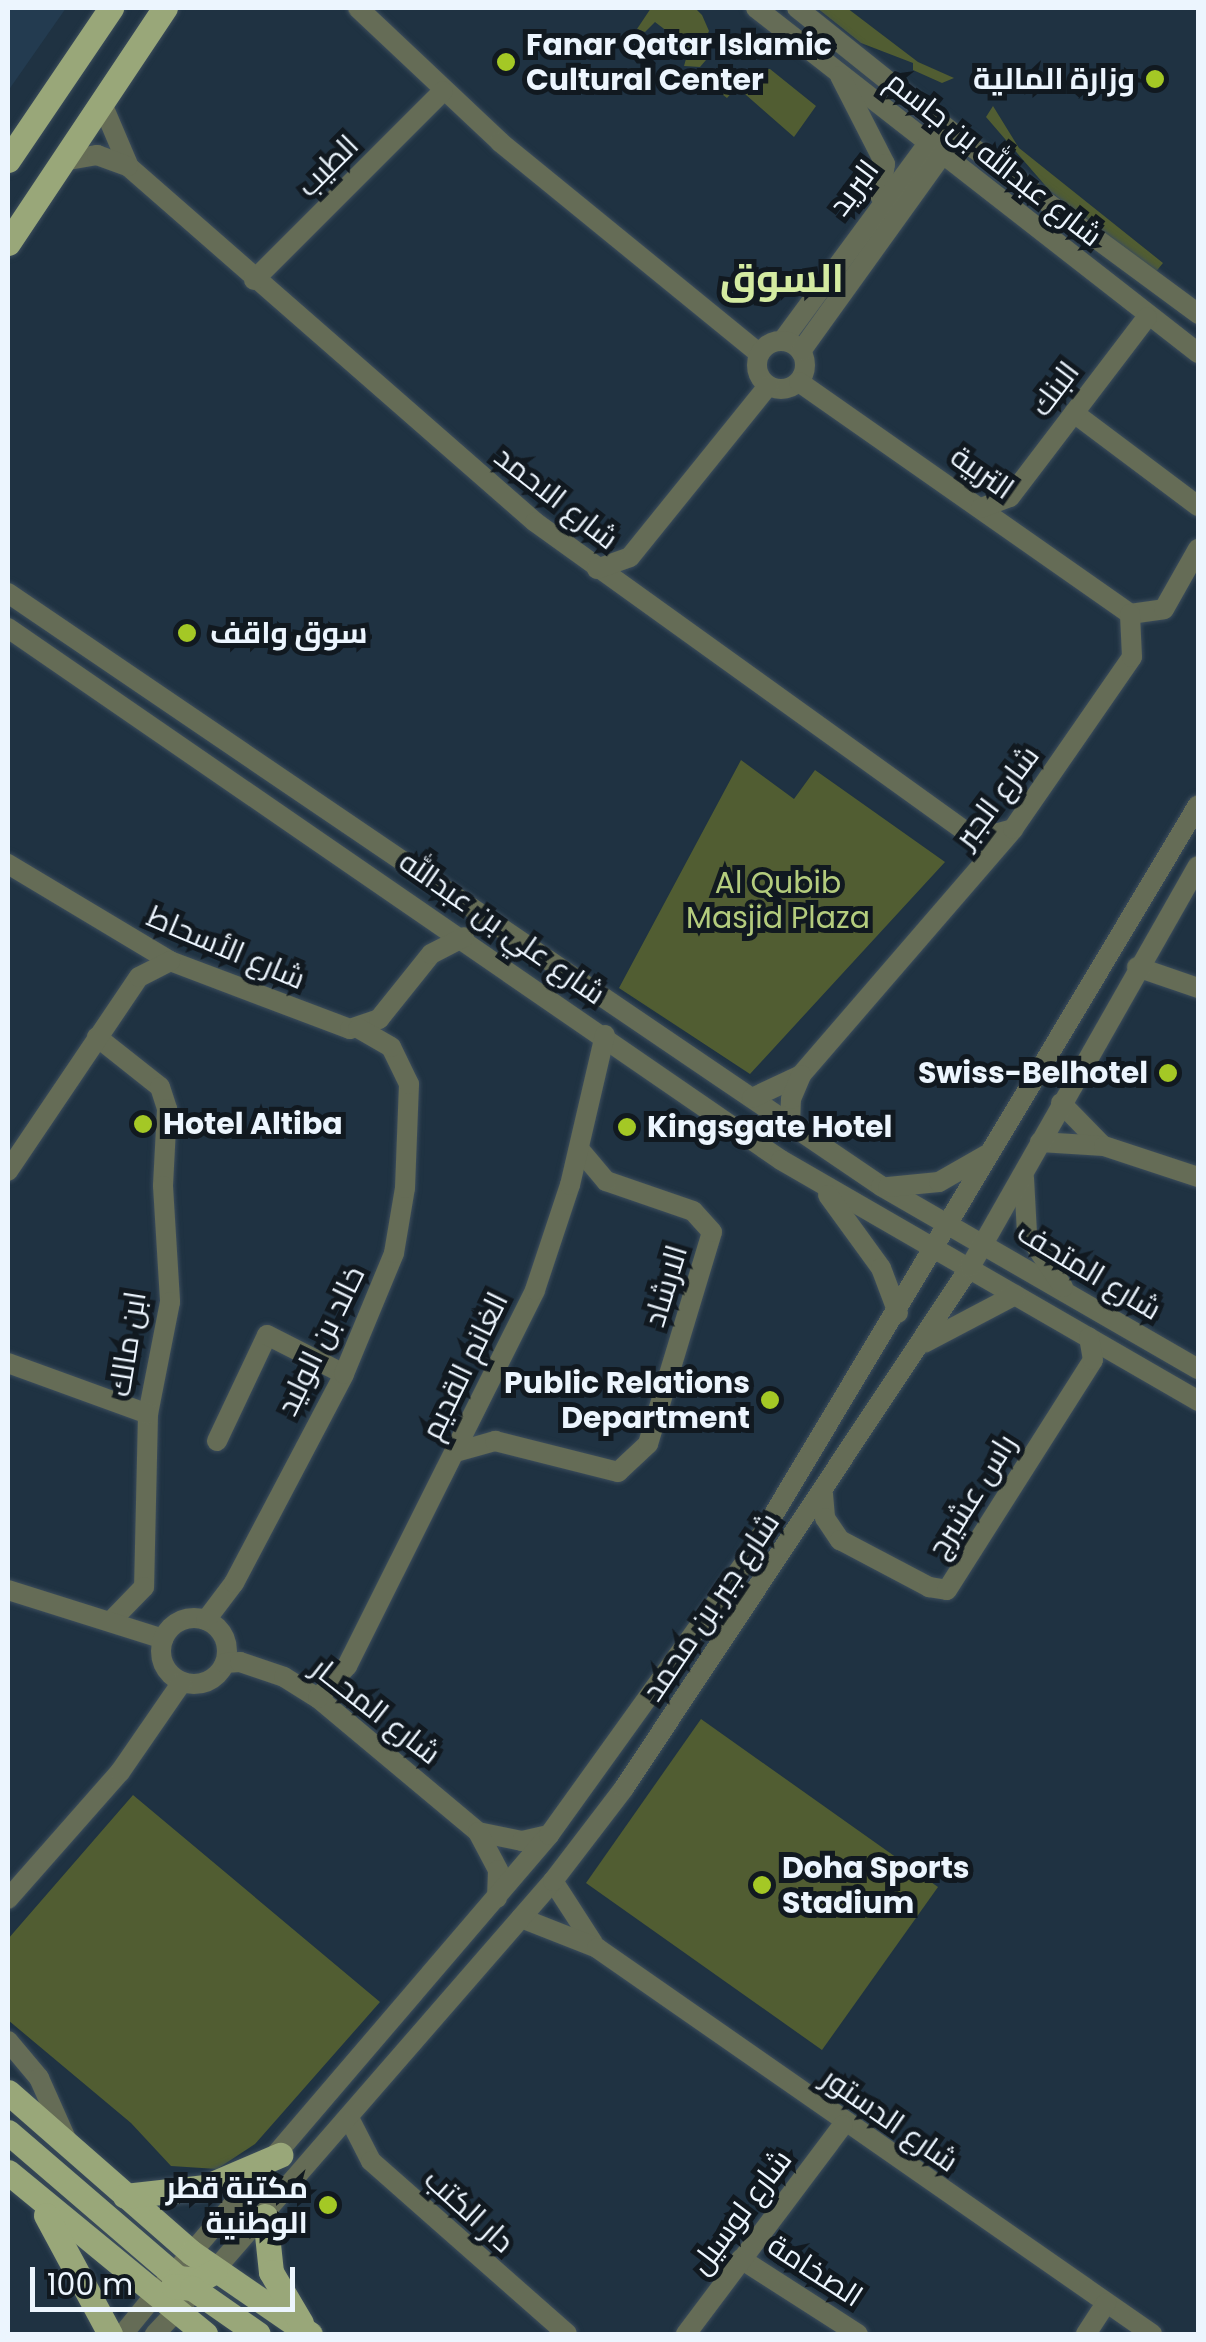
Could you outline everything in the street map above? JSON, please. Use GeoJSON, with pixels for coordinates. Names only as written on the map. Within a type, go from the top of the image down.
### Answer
{"type":"FeatureCollection","features":[{"type":"Feature","properties":{"kind":"main road"},"geometry":{"type":"LineString","coordinates":[[8,160],[112,8]]}},
{"type":"Feature","properties":{"kind":"main road"},"geometry":{"type":"LineString","coordinates":[[8,243],[166,8]]}},
{"type":"Feature","properties":{"kind":"main road"},"geometry":{"type":"LineString","coordinates":[[8,2092],[214,2271],[310,2334]]}},
{"type":"Feature","properties":{"kind":"main road"},"geometry":{"type":"LineString","coordinates":[[8,2132],[173,2274],[192,2281],[214,2271]]}},
{"type":"Feature","properties":{"kind":"main road"},"geometry":{"type":"LineString","coordinates":[[125,2196],[218,2183],[280,2154]]}},
{"type":"Feature","properties":{"kind":"main road"},"geometry":{"type":"LineString","coordinates":[[8,2172],[154,2296],[205,2334]]}},
{"type":"Feature","properties":{"kind":"main road"},"geometry":{"type":"LineString","coordinates":[[33,2194],[110,2334]]}},
{"type":"Feature","properties":{"kind":"main road"},"geometry":{"type":"LineString","coordinates":[[265,2216],[271,2272],[310,2334]]}},
{"type":"Feature","properties":{"kind":"main road"},"geometry":{"type":"LineString","coordinates":[[154,2296],[174,2285],[196,2291],[258,2334]]}},
{"type":"Feature","properties":{"kind":"street"},"geometry":{"type":"LineString","coordinates":[[358,8],[443,91],[759,353]]}},
{"type":"Feature","properties":{"kind":"street","name":"شارع عبدالله بن جاسم"},"geometry":{"type":"LineString","coordinates":[[756,8],[970,179],[1198,353]]}},
{"type":"Feature","properties":{"kind":"street","name":"شارع عبدالله بن جاسم"},"geometry":{"type":"LineString","coordinates":[[797,8],[949,130],[1198,314]]}},
{"type":"Feature","properties":{"kind":"street"},"geometry":{"type":"LineString","coordinates":[[840,76],[886,164],[875,208]]}},
{"type":"Feature","properties":{"kind":"street","name":"الطيب"},"geometry":{"type":"LineString","coordinates":[[254,280],[443,91]]}},
{"type":"Feature","properties":{"kind":"street","name":"شارع الاحمد"},"geometry":{"type":"LineString","coordinates":[[103,106],[129,166],[425,432],[627,592],[976,839]]}},
{"type":"Feature","properties":{"kind":"street","name":"البريد"},"geometry":{"type":"LineString","coordinates":[[792,346],[875,208],[949,130]]}},
{"type":"Feature","properties":{"kind":"street","name":"البريد"},"geometry":{"type":"LineString","coordinates":[[792,346],[921,183],[934,150]]}},
{"type":"Feature","properties":{"kind":"street"},"geometry":{"type":"LineString","coordinates":[[63,162],[97,156],[129,166]]}},
{"type":"Feature","properties":{"kind":"street"},"geometry":{"type":"LineString","coordinates":[[921,183],[970,179]]}},
{"type":"Feature","properties":{"kind":"street","name":"البنك"},"geometry":{"type":"LineString","coordinates":[[1010,497],[1147,317]]}},
{"type":"Feature","properties":{"kind":"street"},"geometry":{"type":"LineString","coordinates":[[792,346],[805,367],[798,382],[784,389],[768,386],[756,367],[759,353],[792,346]]}},
{"type":"Feature","properties":{"kind":"street","name":"التربية"},"geometry":{"type":"LineString","coordinates":[[798,382],[1130,614]]}},
{"type":"Feature","properties":{"kind":"street"},"geometry":{"type":"LineString","coordinates":[[597,569],[630,557],[768,386]]}},
{"type":"Feature","properties":{"kind":"street"},"geometry":{"type":"LineString","coordinates":[[1074,414],[1198,506]]}},
{"type":"Feature","properties":{"kind":"street"},"geometry":{"type":"LineString","coordinates":[[981,508],[1010,497],[1010,530]]}},
{"type":"Feature","properties":{"kind":"street"},"geometry":{"type":"LineString","coordinates":[[1130,614],[1164,609],[1198,549]]}},
{"type":"Feature","properties":{"kind":"street"},"geometry":{"type":"LineString","coordinates":[[627,592],[630,557]]}},
{"type":"Feature","properties":{"kind":"street","name":"شارع علي بن عبدالله"},"geometry":{"type":"LineString","coordinates":[[8,593],[790,1126],[881,1186],[950,1224]]}},
{"type":"Feature","properties":{"kind":"street","name":"شارع الجبر"},"geometry":{"type":"LineString","coordinates":[[790,1126],[790,1100],[801,1074],[976,876],[1132,657],[1130,614]]}},
{"type":"Feature","properties":{"kind":"street","name":"شارع علي بن عبدالله"},"geometry":{"type":"LineString","coordinates":[[8,628],[464,937],[814,1182],[970,1267]]}},
{"type":"Feature","properties":{"kind":"street"},"geometry":{"type":"LineString","coordinates":[[950,1224],[1198,805]]}},
{"type":"Feature","properties":{"kind":"street"},"geometry":{"type":"LineString","coordinates":[[976,876],[976,839],[1013,829]]}},
{"type":"Feature","properties":{"kind":"street","name":"شارع الأسحاط"},"geometry":{"type":"LineString","coordinates":[[8,864],[134,944],[170,962],[358,1028]]}},
{"type":"Feature","properties":{"kind":"street","name":"شارع جبر بن محمد"},"geometry":{"type":"LineString","coordinates":[[154,2334],[265,2216],[553,1881],[624,1788],[823,1494],[970,1267],[1137,967],[1198,866]]}},
{"type":"Feature","properties":{"kind":"street"},"geometry":{"type":"LineString","coordinates":[[358,1028],[379,1019],[430,954],[464,937]]}},
{"type":"Feature","properties":{"kind":"street"},"geometry":{"type":"LineString","coordinates":[[134,944],[139,977]]}},
{"type":"Feature","properties":{"kind":"street"},"geometry":{"type":"LineString","coordinates":[[8,1170],[139,977],[170,962]]}},
{"type":"Feature","properties":{"kind":"street"},"geometry":{"type":"LineString","coordinates":[[1137,967],[1198,988]]}},
{"type":"Feature","properties":{"kind":"street","name":"خالد بن الوليد"},"geometry":{"type":"LineString","coordinates":[[206,1620],[234,1584],[344,1374],[394,1253],[410,1106],[401,1062],[381,1038],[358,1028]]}},
{"type":"Feature","properties":{"kind":"street","name":"الغانم القديم"},"geometry":{"type":"LineString","coordinates":[[318,1698],[347,1666],[535,1290],[568,1190],[605,1035]]}},
{"type":"Feature","properties":{"kind":"street","name":"ابن مالك"},"geometry":{"type":"LineString","coordinates":[[98,1038],[160,1087],[167,1110],[163,1186],[170,1302],[148,1414],[144,1587],[114,1618]]}},
{"type":"Feature","properties":{"kind":"street","name":"شارع الجبر"},"geometry":{"type":"LineString","coordinates":[[752,1098],[801,1074]]}},
{"type":"Feature","properties":{"kind":"street"},"geometry":{"type":"LineString","coordinates":[[1061,1103],[1104,1146]]}},
{"type":"Feature","properties":{"kind":"street"},"geometry":{"type":"LineString","coordinates":[[1040,1142],[1104,1146],[1198,1178]]}},
{"type":"Feature","properties":{"kind":"street"},"geometry":{"type":"LineString","coordinates":[[881,1186],[939,1182],[995,1148]]}},
{"type":"Feature","properties":{"kind":"street"},"geometry":{"type":"LineString","coordinates":[[568,1190],[606,1181],[579,1149]]}},
{"type":"Feature","properties":{"kind":"street"},"geometry":{"type":"LineString","coordinates":[[1024,1171],[1027,1233],[1070,1297]]}},
{"type":"Feature","properties":{"kind":"street","name":"الارشاد"},"geometry":{"type":"LineString","coordinates":[[495,1441],[613,1472],[628,1467],[653,1430],[712,1232],[693,1210],[606,1181]]}},
{"type":"Feature","properties":{"kind":"street"},"geometry":{"type":"LineString","coordinates":[[814,1182],[862,1237],[898,1313]]}},
{"type":"Feature","properties":{"kind":"street","name":"شارع جبر بن محمد"},"geometry":{"type":"LineString","coordinates":[[122,2334],[549,1836],[744,1564],[950,1224]]}},
{"type":"Feature","properties":{"kind":"street","name":"شارع المتحف"},"geometry":{"type":"LineString","coordinates":[[950,1224],[1198,1369]]}},
{"type":"Feature","properties":{"kind":"street","name":"شارع المتحف"},"geometry":{"type":"LineString","coordinates":[[970,1267],[1198,1401]]}},
{"type":"Feature","properties":{"kind":"street"},"geometry":{"type":"LineString","coordinates":[[914,1350],[1015,1295]]}},
{"type":"Feature","properties":{"kind":"street"},"geometry":{"type":"LineString","coordinates":[[217,1441],[266,1336],[344,1374]]}},
{"type":"Feature","properties":{"kind":"street","name":"راس عشيرج"},"geometry":{"type":"LineString","coordinates":[[823,1494],[825,1518],[840,1540],[928,1588],[947,1590],[1093,1360],[1089,1338]]}},
{"type":"Feature","properties":{"kind":"street"},"geometry":{"type":"LineString","coordinates":[[8,1363],[148,1414]]}},
{"type":"Feature","properties":{"kind":"street"},"geometry":{"type":"LineString","coordinates":[[456,1452],[495,1441],[475,1414]]}},
{"type":"Feature","properties":{"kind":"street"},"geometry":{"type":"LineString","coordinates":[[8,1590],[114,1618],[163,1639]]}},
{"type":"Feature","properties":{"kind":"street"},"geometry":{"type":"LineString","coordinates":[[180,1620],[206,1620],[225,1638],[226,1664],[208,1682],[182,1682],[163,1664],[163,1639],[180,1620]]}},
{"type":"Feature","properties":{"kind":"street","name":"شارع المحــار"},"geometry":{"type":"LineString","coordinates":[[226,1664],[240,1662],[284,1678],[318,1698],[478,1832],[498,1870],[498,1898]]}},
{"type":"Feature","properties":{"kind":"street"},"geometry":{"type":"LineString","coordinates":[[8,1898],[120,1772],[182,1682]]}},
{"type":"Feature","properties":{"kind":"street","name":"شارع المحــار"},"geometry":{"type":"LineString","coordinates":[[478,1832],[522,1842],[549,1836]]}},
{"type":"Feature","properties":{"kind":"street","name":"شارع الدستور"},"geometry":{"type":"LineString","coordinates":[[553,1881],[597,1948]]}},
{"type":"Feature","properties":{"kind":"street","name":"شارع الدستور"},"geometry":{"type":"LineString","coordinates":[[521,1918],[597,1948],[844,2125],[1152,2334]]}},
{"type":"Feature","properties":{"kind":"street"},"geometry":{"type":"LineString","coordinates":[[8,2041],[40,2078],[70,2147]]}},
{"type":"Feature","properties":{"kind":"street","name":"دار الكتب"},"geometry":{"type":"LineString","coordinates":[[349,2118],[370,2161],[566,2334]]}},
{"type":"Feature","properties":{"kind":"street","name":"شارع لوسيل"},"geometry":{"type":"LineString","coordinates":[[686,2334],[844,2125]]}},
{"type":"Feature","properties":{"kind":"street","name":"الصخامة"},"geometry":{"type":"LineString","coordinates":[[742,2259],[856,2334]]}},
{"type":"Feature","properties":{"kind":"street"},"geometry":{"type":"LineString","coordinates":[[1086,2334],[1106,2303]]}},
{"type":"Feature","properties":{"kind":"shaded area"},"geometry":{"type":"Polygon","coordinates":[[[8,8],[66,8],[8,91],[8,8]]]}},
{"type":"Feature","properties":{"kind":"green space"},"geometry":{"type":"Polygon","coordinates":[[[651,8],[695,8],[702,15],[709,31],[698,53],[706,60],[700,67],[684,66],[689,48],[655,22],[645,32],[637,29],[651,8]]]}},
{"type":"Feature","properties":{"kind":"green space"},"geometry":{"type":"Polygon","coordinates":[[[817,8],[847,8],[918,62],[954,78],[942,83],[913,70],[913,63],[861,43],[817,8]]]}},
{"type":"Feature","properties":{"kind":"green space"},"geometry":{"type":"Polygon","coordinates":[[[770,69],[816,106],[794,137],[737,87],[727,98],[718,91],[724,75],[734,82],[743,71],[770,69]]]}},
{"type":"Feature","properties":{"kind":"green space"},"geometry":{"type":"Polygon","coordinates":[[[993,106],[1019,148],[1163,263],[1154,274],[1050,191],[986,117],[993,106]]]}},
{"type":"Feature","properties":{"kind":"green space","name":"Al Qubib Masjid Plaza"},"geometry":{"type":"Polygon","coordinates":[[[741,760],[794,799],[815,770],[945,862],[750,1074],[619,988],[741,760]]]}},
{"type":"Feature","properties":{"kind":"green space","name":"Doha Sports Stadium"},"geometry":{"type":"Polygon","coordinates":[[[701,1719],[938,1887],[822,2050],[586,1883],[701,1719]]]}},
{"type":"Feature","properties":{"kind":"green space"},"geometry":{"type":"Polygon","coordinates":[[[133,1795],[380,2002],[255,2144],[217,2169],[171,2166],[131,2123],[8,2020],[8,1939],[133,1795]]]}},
{"type":"Feature","properties":{"kind":"place","name":"Fanar Qatar Islamic Cultural Center"},"geometry":{"type":"Point","coordinates":[506,62]}},
{"type":"Feature","properties":{"kind":"place","name":"وزارة المالية"},"geometry":{"type":"Point","coordinates":[1155,79]}},
{"type":"Feature","properties":{"kind":"place","name":"سوق واقف"},"geometry":{"type":"Point","coordinates":[187,633]}},
{"type":"Feature","properties":{"kind":"place","name":"Swiss-Belhotel"},"geometry":{"type":"Point","coordinates":[1168,1073]}},
{"type":"Feature","properties":{"kind":"place","name":"Hotel Altiba"},"geometry":{"type":"Point","coordinates":[143,1124]}},
{"type":"Feature","properties":{"kind":"place","name":"Kingsgate Hotel"},"geometry":{"type":"Point","coordinates":[627,1127]}},
{"type":"Feature","properties":{"kind":"place","name":"Public Relations Department"},"geometry":{"type":"Point","coordinates":[770,1400]}},
{"type":"Feature","properties":{"kind":"place","name":"Doha Sports Stadium"},"geometry":{"type":"Point","coordinates":[762,1885]}},
{"type":"Feature","properties":{"kind":"place","name":"مكتبة قطر الوطنية"},"geometry":{"type":"Point","coordinates":[328,2205]}},
{"type":"Feature","properties":{"kind":"district","name":"السوق"},"geometry":{"type":"Point","coordinates":[782,278]}}]}
